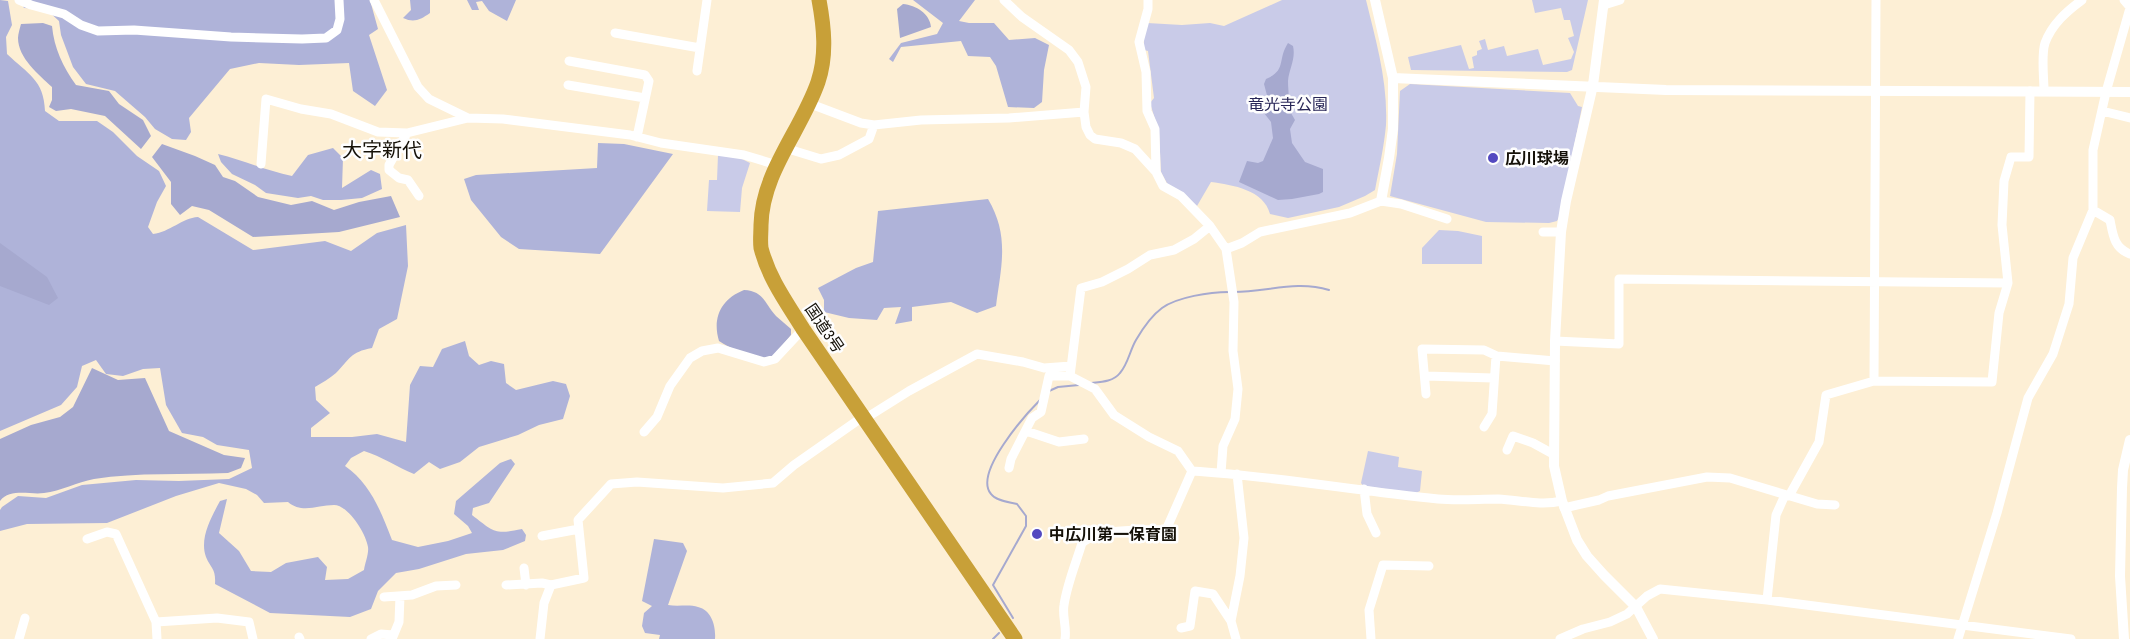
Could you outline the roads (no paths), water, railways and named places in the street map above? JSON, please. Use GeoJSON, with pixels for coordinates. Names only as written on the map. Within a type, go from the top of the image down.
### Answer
{"type":"FeatureCollection","features":[{"type":"Feature","properties":{"kind":"highway","name":"国道3号"},"geometry":{"type":"LineString","coordinates":[[819,0],[823,20],[824,49],[818,81],[765,192],[761,216],[761,246],[771,277],[803,329],[865,417],[1011,638]]}},
{"type":"Feature","properties":{"kind":"street"},"geometry":{"type":"LineString","coordinates":[[19,0],[64,14],[81,25],[98,31],[135,30],[231,37],[302,39],[326,38],[337,30],[340,19],[339,0]]}},
{"type":"Feature","properties":{"kind":"street"},"geometry":{"type":"LineString","coordinates":[[374,0],[418,87],[429,99],[468,118]]}},
{"type":"Feature","properties":{"kind":"street"},"geometry":{"type":"LineString","coordinates":[[697,71],[707,0]]}},
{"type":"Feature","properties":{"kind":"street"},"geometry":{"type":"LineString","coordinates":[[1004,0],[1022,17],[1069,50],[1078,62],[1086,87],[1084,112],[1086,128],[1095,140],[1121,143],[1135,149],[1156,172],[1163,186],[1181,196],[1210,225],[1226,249],[1234,302],[1233,351],[1238,389],[1235,419],[1223,446],[1221,473]]}},
{"type":"Feature","properties":{"kind":"street"},"geometry":{"type":"LineString","coordinates":[[1148,0],[1148,9],[1139,42],[1146,72],[1147,111],[1155,129],[1156,172]]}},
{"type":"Feature","properties":{"kind":"street"},"geometry":{"type":"LineString","coordinates":[[1375,0],[1393,78],[1393,129],[1381,201]]}},
{"type":"Feature","properties":{"kind":"street"},"geometry":{"type":"LineString","coordinates":[[1620,0],[1604,2],[1593,85],[1561,232],[1553,454],[1556,483],[1577,540],[1587,556],[1636,607],[1653,639]]}},
{"type":"Feature","properties":{"kind":"street"},"geometry":{"type":"LineString","coordinates":[[1874,381],[1876,0]]}},
{"type":"Feature","properties":{"kind":"street"},"geometry":{"type":"LineString","coordinates":[[2044,91],[2044,44],[2069,8],[2082,0]]}},
{"type":"Feature","properties":{"kind":"street"},"geometry":{"type":"LineString","coordinates":[[1958,639],[1997,513],[2028,398],[2053,354],[2070,304],[2073,258],[2093,210],[2093,150],[2106,92],[2128,23],[2130,8],[2124,0]]}},
{"type":"Feature","properties":{"kind":"street"},"geometry":{"type":"LineString","coordinates":[[615,33],[700,48]]}},
{"type":"Feature","properties":{"kind":"street"},"geometry":{"type":"LineString","coordinates":[[569,61],[645,75],[649,81],[637,137]]}},
{"type":"Feature","properties":{"kind":"street"},"geometry":{"type":"LineString","coordinates":[[1393,78],[1666,90],[2130,92]]}},
{"type":"Feature","properties":{"kind":"street"},"geometry":{"type":"LineString","coordinates":[[568,85],[645,98]]}},
{"type":"Feature","properties":{"kind":"street"},"geometry":{"type":"LineString","coordinates":[[1767,600],[1776,515],[1819,442],[1826,395],[1874,381],[1992,382],[1999,313],[2008,283],[2002,225],[2004,181],[2011,156],[2029,157],[2030,91]]}},
{"type":"Feature","properties":{"kind":"street"},"geometry":{"type":"LineString","coordinates":[[261,164],[266,99],[330,114],[378,132],[407,133],[468,118],[503,119],[637,137],[744,156],[777,165]]}},
{"type":"Feature","properties":{"kind":"street"},"geometry":{"type":"LineString","coordinates":[[808,104],[861,123],[874,125],[921,120],[1009,118],[1084,112]]}},
{"type":"Feature","properties":{"kind":"street"},"geometry":{"type":"LineString","coordinates":[[2102,111],[2130,118]]}},
{"type":"Feature","properties":{"kind":"street"},"geometry":{"type":"LineString","coordinates":[[785,148],[821,159],[839,156],[869,139],[874,125]]}},
{"type":"Feature","properties":{"kind":"street"},"geometry":{"type":"LineString","coordinates":[[407,133],[389,165],[389,170],[399,178],[408,180],[419,196]]}},
{"type":"Feature","properties":{"kind":"street"},"geometry":{"type":"LineString","coordinates":[[1226,249],[1260,232],[1350,213],[1381,201],[1401,204],[1447,219]]}},
{"type":"Feature","properties":{"kind":"street"},"geometry":{"type":"LineString","coordinates":[[2093,210],[2110,220],[2114,242],[2124,252],[2130,254]]}},
{"type":"Feature","properties":{"kind":"street"},"geometry":{"type":"LineString","coordinates":[[1071,371],[1081,288],[1102,282],[1150,255],[1173,250],[1194,239],[1210,225]]}},
{"type":"Feature","properties":{"kind":"street"},"geometry":{"type":"LineString","coordinates":[[1543,232],[1561,232]]}},
{"type":"Feature","properties":{"kind":"street"},"geometry":{"type":"LineString","coordinates":[[1556,341],[1619,344],[1619,279],[2008,283]]}},
{"type":"Feature","properties":{"kind":"street"},"geometry":{"type":"LineString","coordinates":[[644,432],[657,417],[670,386],[690,358],[702,351],[717,348],[764,362],[776,359],[803,329]]}},
{"type":"Feature","properties":{"kind":"street"},"geometry":{"type":"LineString","coordinates":[[1426,394],[1422,349],[1484,350],[1496,356],[1555,361]]}},
{"type":"Feature","properties":{"kind":"street"},"geometry":{"type":"LineString","coordinates":[[506,585],[551,585],[584,578],[578,520],[611,484],[637,482],[723,488],[773,483],[794,465],[865,417],[977,354],[1044,368],[1071,371],[1095,388],[1114,415],[1149,438],[1178,451],[1192,471]]}},
{"type":"Feature","properties":{"kind":"street"},"geometry":{"type":"LineString","coordinates":[[1484,427],[1492,414],[1496,356]]}},
{"type":"Feature","properties":{"kind":"street"},"geometry":{"type":"LineString","coordinates":[[1009,468],[1011,459],[1032,418],[1041,412],[1049,376],[1071,371]]}},
{"type":"Feature","properties":{"kind":"street"},"geometry":{"type":"LineString","coordinates":[[1426,376],[1493,378]]}},
{"type":"Feature","properties":{"kind":"street"},"geometry":{"type":"LineString","coordinates":[[1026,431],[1059,442],[1084,439]]}},
{"type":"Feature","properties":{"kind":"street"},"geometry":{"type":"LineString","coordinates":[[1507,450],[1514,436],[1553,454]]}},
{"type":"Feature","properties":{"kind":"street"},"geometry":{"type":"LineString","coordinates":[[2124,639],[2120,576],[2122,488],[2123,470],[2130,440]]}},
{"type":"Feature","properties":{"kind":"street"},"geometry":{"type":"LineString","coordinates":[[1192,471],[1237,474],[1464,501],[1497,499],[1545,505],[1599,500],[1608,496],[1707,477],[1730,478],[1817,504],[1835,505]]}},
{"type":"Feature","properties":{"kind":"street"},"geometry":{"type":"LineString","coordinates":[[1065,639],[1064,604],[1082,543],[1087,539],[1113,533],[1167,530],[1192,471]]}},
{"type":"Feature","properties":{"kind":"street"},"geometry":{"type":"LineString","coordinates":[[1231,621],[1240,576],[1244,538],[1237,474]]}},
{"type":"Feature","properties":{"kind":"street"},"geometry":{"type":"LineString","coordinates":[[1364,489],[1367,514],[1376,533]]}},
{"type":"Feature","properties":{"kind":"street"},"geometry":{"type":"LineString","coordinates":[[542,536],[579,529]]}},
{"type":"Feature","properties":{"kind":"street"},"geometry":{"type":"LineString","coordinates":[[87,539],[107,532],[116,534],[156,622],[157,639]]}},
{"type":"Feature","properties":{"kind":"street"},"geometry":{"type":"LineString","coordinates":[[1371,639],[1369,610],[1383,565],[1429,566]]}},
{"type":"Feature","properties":{"kind":"street"},"geometry":{"type":"LineString","coordinates":[[524,568],[526,585]]}},
{"type":"Feature","properties":{"kind":"street"},"geometry":{"type":"LineString","coordinates":[[384,597],[412,595],[436,586],[456,585]]}},
{"type":"Feature","properties":{"kind":"street"},"geometry":{"type":"LineString","coordinates":[[540,639],[544,603],[551,585]]}},
{"type":"Feature","properties":{"kind":"street"},"geometry":{"type":"LineString","coordinates":[[1560,639],[1627,614],[1647,596],[1660,590],[1767,600],[1963,627],[2071,639]]}},
{"type":"Feature","properties":{"kind":"street"},"geometry":{"type":"LineString","coordinates":[[1181,628],[1190,626],[1195,591],[1213,594],[1231,621],[1236,639]]}},
{"type":"Feature","properties":{"kind":"street"},"geometry":{"type":"LineString","coordinates":[[371,639],[381,634],[392,637],[399,622],[400,596]]}},
{"type":"Feature","properties":{"kind":"street"},"geometry":{"type":"LineString","coordinates":[[19,639],[26,618]]}},
{"type":"Feature","properties":{"kind":"street"},"geometry":{"type":"LineString","coordinates":[[156,622],[217,618],[249,622],[253,639]]}},
{"type":"Feature","properties":{"kind":"waterway"},"geometry":{"type":"LineString","coordinates":[[1234,292],[1293,286],[1329,290]]}},
{"type":"Feature","properties":{"kind":"waterway"},"geometry":{"type":"LineString","coordinates":[[1090,383],[1106,381],[1117,376],[1123,369],[1141,331],[1151,318],[1168,304],[1194,296],[1229,292]]}},
{"type":"Feature","properties":{"kind":"waterway"},"geometry":{"type":"LineString","coordinates":[[1049,391],[1058,387],[1079,385]]}},
{"type":"Feature","properties":{"kind":"waterway"},"geometry":{"type":"LineString","coordinates":[[1013,618],[993,585],[1026,526],[1026,516],[1017,504],[993,496],[987,485],[989,472],[1004,444],[1041,399]]}},
{"type":"Feature","properties":{"kind":"waterway"},"geometry":{"type":"LineString","coordinates":[[993,639],[999,633]]}},
{"type":"Feature","properties":{"kind":"place","name":"広川球場"},"geometry":{"type":"Point","coordinates":[1493,158]}},
{"type":"Feature","properties":{"kind":"place","name":"中広川第一保育園"},"geometry":{"type":"Point","coordinates":[1037,534]}},
{"type":"Feature","properties":{"kind":"district","name":"大字新代"},"geometry":{"type":"Point","coordinates":[382,149]}},
{"type":"Feature","properties":{"kind":"park label","name":"竜光寺公園"},"geometry":{"type":"Point","coordinates":[1288,104]}}]}
